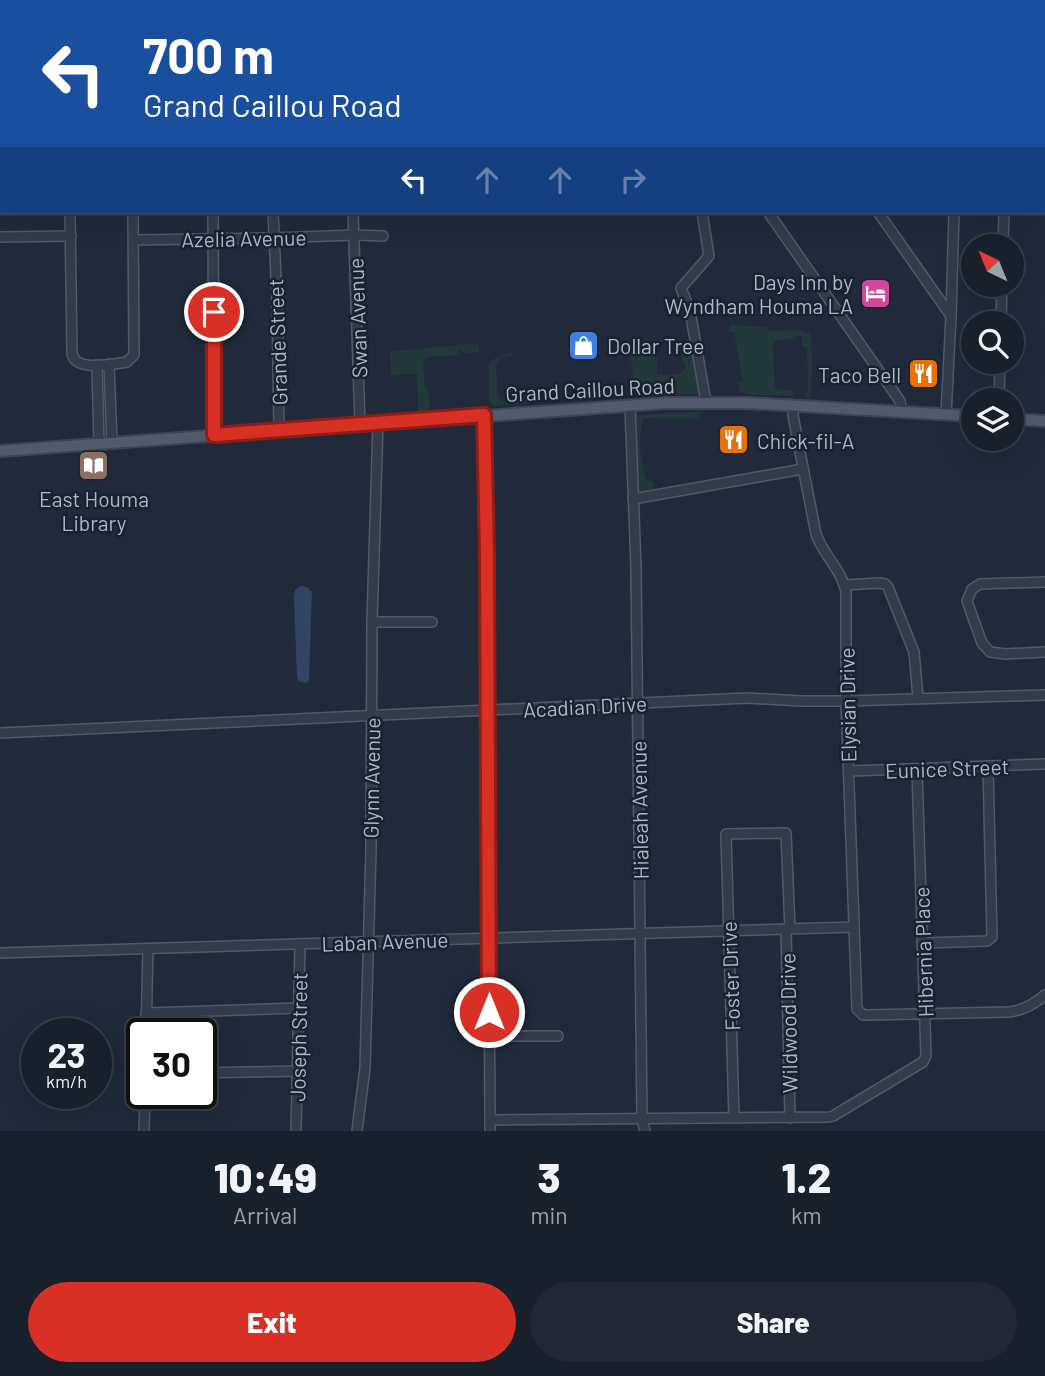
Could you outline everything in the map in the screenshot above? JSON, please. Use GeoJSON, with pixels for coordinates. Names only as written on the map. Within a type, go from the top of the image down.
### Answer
{"type":"FeatureCollection","features":[{"type":"Feature","properties":{"kind":"main road","name":"Grand Caillou Road"},"geometry":{"type":"LineString","coordinates":[[0,451],[484,415],[706,402],[961,416]]}},
{"type":"Feature","properties":{"kind":"main road"},"geometry":{"type":"LineString","coordinates":[[1024,420],[1045,421]]}},
{"type":"Feature","properties":{"kind":"street"},"geometry":{"type":"LineString","coordinates":[[71,214],[72,354],[81,364],[97,365],[127,362],[134,355],[133,214]]}},
{"type":"Feature","properties":{"kind":"street"},"geometry":{"type":"LineString","coordinates":[[213,214],[214,435]]}},
{"type":"Feature","properties":{"kind":"street","name":"Grande Street"},"geometry":{"type":"LineString","coordinates":[[273,214],[279,430]]}},
{"type":"Feature","properties":{"kind":"street","name":"Swan Avenue"},"geometry":{"type":"LineString","coordinates":[[353,214],[360,424]]}},
{"type":"Feature","properties":{"kind":"street"},"geometry":{"type":"LineString","coordinates":[[702,214],[709,256],[681,288],[690,311],[706,402]]}},
{"type":"Feature","properties":{"kind":"street"},"geometry":{"type":"LineString","coordinates":[[769,214],[900,401],[902,412]]}},
{"type":"Feature","properties":{"kind":"street"},"geometry":{"type":"LineString","coordinates":[[879,214],[951,316]]}},
{"type":"Feature","properties":{"kind":"street"},"geometry":{"type":"LineString","coordinates":[[946,415],[954,214]]}},
{"type":"Feature","properties":{"kind":"street"},"geometry":{"type":"LineString","coordinates":[[1003,234],[1004,214]]}},
{"type":"Feature","properties":{"kind":"street"},"geometry":{"type":"LineString","coordinates":[[0,237],[71,236]]}},
{"type":"Feature","properties":{"kind":"street","name":"Azelia Avenue"},"geometry":{"type":"LineString","coordinates":[[134,240],[383,236]]}},
{"type":"Feature","properties":{"kind":"street"},"geometry":{"type":"LineString","coordinates":[[109,364],[112,444]]}},
{"type":"Feature","properties":{"kind":"street"},"geometry":{"type":"LineString","coordinates":[[97,365],[99,444]]}},
{"type":"Feature","properties":{"kind":"street","name":"Hialeah Avenue"},"geometry":{"type":"LineString","coordinates":[[630,405],[638,703],[642,1119],[645,1131]]}},
{"type":"Feature","properties":{"kind":"street","name":"Elysian Drive"},"geometry":{"type":"LineString","coordinates":[[794,406],[793,416],[816,534],[845,586],[846,701],[857,1004],[860,1013],[867,1015],[924,1013]]}},
{"type":"Feature","properties":{"kind":"street"},"geometry":{"type":"LineString","coordinates":[[484,415],[487,519],[490,1131]]}},
{"type":"Feature","properties":{"kind":"street","name":"Glynn Avenue"},"geometry":{"type":"LineString","coordinates":[[357,1131],[365,1068],[378,424]]}},
{"type":"Feature","properties":{"kind":"street"},"geometry":{"type":"LineString","coordinates":[[633,499],[803,469]]}},
{"type":"Feature","properties":{"kind":"street"},"geometry":{"type":"LineString","coordinates":[[1045,582],[980,584],[972,589],[967,601],[982,643],[990,652],[1045,652]]}},
{"type":"Feature","properties":{"kind":"street"},"geometry":{"type":"LineString","coordinates":[[845,586],[880,583],[886,585],[914,652],[918,698]]}},
{"type":"Feature","properties":{"kind":"street"},"geometry":{"type":"LineString","coordinates":[[372,622],[432,622]]}},
{"type":"Feature","properties":{"kind":"street","name":"Acadian Drive"},"geometry":{"type":"LineString","coordinates":[[0,733],[747,698],[846,701],[1045,695]]}},
{"type":"Feature","properties":{"kind":"street","name":"Eunice Street"},"geometry":{"type":"LineString","coordinates":[[849,771],[1045,764]]}},
{"type":"Feature","properties":{"kind":"street"},"geometry":{"type":"LineString","coordinates":[[922,943],[987,941],[993,933],[988,766]]}},
{"type":"Feature","properties":{"kind":"street","name":"Hibernia Place"},"geometry":{"type":"LineString","coordinates":[[790,1118],[833,1116],[923,1062],[926,1056],[918,769]]}},
{"type":"Feature","properties":{"kind":"street","name":"Foster Drive"},"geometry":{"type":"LineString","coordinates":[[734,1118],[726,834],[786,833]]}},
{"type":"Feature","properties":{"kind":"street","name":"Wildwood Drive"},"geometry":{"type":"LineString","coordinates":[[786,833],[790,1118]]}},
{"type":"Feature","properties":{"kind":"street","name":"Laban Avenue"},"geometry":{"type":"LineString","coordinates":[[0,953],[854,927]]}},
{"type":"Feature","properties":{"kind":"street","name":"Joseph Street"},"geometry":{"type":"LineString","coordinates":[[296,1131],[300,944]]}},
{"type":"Feature","properties":{"kind":"street"},"geometry":{"type":"LineString","coordinates":[[146,1018],[148,948]]}},
{"type":"Feature","properties":{"kind":"street"},"geometry":{"type":"LineString","coordinates":[[924,1013],[1017,1011],[1034,1004],[1045,995]]}},
{"type":"Feature","properties":{"kind":"street"},"geometry":{"type":"LineString","coordinates":[[146,1013],[299,1008]]}},
{"type":"Feature","properties":{"kind":"street"},"geometry":{"type":"LineString","coordinates":[[490,1036],[558,1036]]}},
{"type":"Feature","properties":{"kind":"street"},"geometry":{"type":"LineString","coordinates":[[217,1073],[298,1071]]}},
{"type":"Feature","properties":{"kind":"street"},"geometry":{"type":"LineString","coordinates":[[144,1131],[145,1109]]}},
{"type":"Feature","properties":{"kind":"street"},"geometry":{"type":"LineString","coordinates":[[490,1120],[790,1118]]}},
{"type":"Feature","properties":{"kind":"green space"},"geometry":{"type":"Polygon","coordinates":[[[732,325],[765,327],[771,331],[799,330],[811,334],[810,398],[803,394],[808,390],[807,348],[802,346],[801,336],[775,340],[773,346],[775,387],[778,390],[791,390],[794,393],[792,396],[739,392],[739,382],[743,381],[734,333],[728,332],[732,325]]]}},
{"type":"Feature","properties":{"kind":"green space"},"geometry":{"type":"Polygon","coordinates":[[[472,343],[479,346],[479,352],[466,354],[459,349],[460,355],[425,359],[425,387],[429,393],[430,408],[418,412],[417,374],[391,375],[390,351],[472,343]]]}},
{"type":"Feature","properties":{"kind":"green space"},"geometry":{"type":"Polygon","coordinates":[[[692,347],[700,392],[644,396],[638,393],[630,356],[657,354],[657,375],[682,374],[685,362],[682,362],[682,353],[689,352],[692,347]]]}},
{"type":"Feature","properties":{"kind":"green space"},"geometry":{"type":"Polygon","coordinates":[[[511,353],[515,355],[502,357],[496,366],[498,397],[504,402],[524,400],[528,397],[532,401],[534,396],[536,400],[533,403],[493,406],[489,400],[489,363],[494,359],[511,353]]]}},
{"type":"Feature","properties":{"kind":"green space"},"geometry":{"type":"Polygon","coordinates":[[[698,412],[701,415],[697,419],[643,418],[641,455],[646,478],[653,481],[654,486],[650,493],[639,494],[636,489],[637,415],[698,412]]]}},
{"type":"Feature","properties":{"kind":"water"},"geometry":{"type":"Polygon","coordinates":[[[301,586],[312,592],[309,680],[306,683],[298,681],[297,677],[294,598],[295,590],[301,586]]]}},
{"type":"Feature","properties":{"kind":"place","name":"Days Inn by Wyndham Houma LA"},"geometry":{"type":"Point","coordinates":[876,293]}},
{"type":"Feature","properties":{"kind":"place","name":"Dollar Tree"},"geometry":{"type":"Point","coordinates":[584,345]}},
{"type":"Feature","properties":{"kind":"place","name":"Taco Bell"},"geometry":{"type":"Point","coordinates":[924,374]}},
{"type":"Feature","properties":{"kind":"place","name":"Chick-fil-A"},"geometry":{"type":"Point","coordinates":[734,440]}},
{"type":"Feature","properties":{"kind":"place","name":"East Houma Library"},"geometry":{"type":"Point","coordinates":[94,466]}},
{"type":"Feature","properties":{"kind":"route"},"geometry":{"type":"LineString","coordinates":[[214,312],[214,435],[484,415],[487,519],[489,1012]]}}]}
